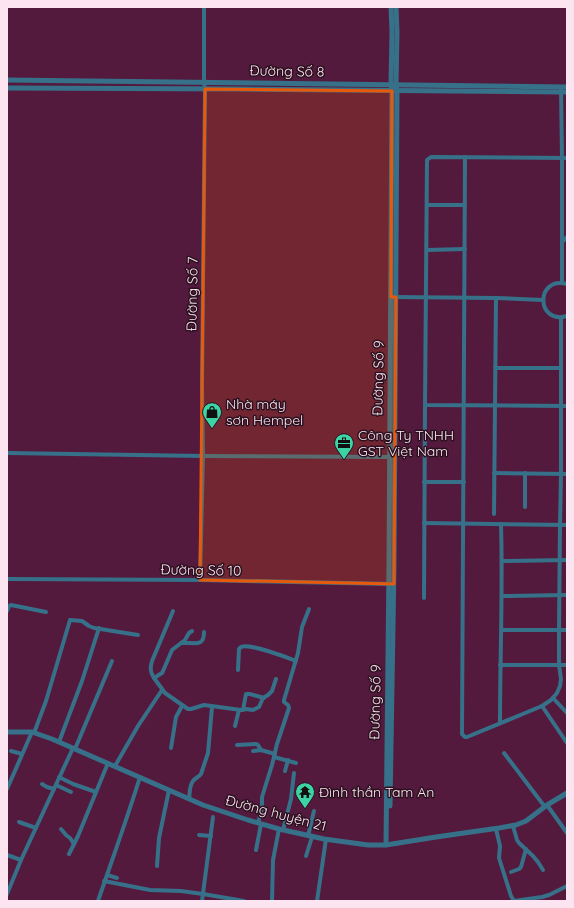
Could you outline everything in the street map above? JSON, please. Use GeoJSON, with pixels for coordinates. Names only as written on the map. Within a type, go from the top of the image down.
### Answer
{"type":"FeatureCollection","features":[{"type":"Feature","properties":{"kind":"street","name":"Đường Số 7"},"geometry":{"type":"LineString","coordinates":[[200,580],[203,456],[204,7]]}},
{"type":"Feature","properties":{"kind":"street","name":"Đường Số 9"},"geometry":{"type":"LineString","coordinates":[[388,845],[394,91],[391,7]]}},
{"type":"Feature","properties":{"kind":"street","name":"Đường Số 9"},"geometry":{"type":"LineString","coordinates":[[394,84],[397,32],[396,7]]}},
{"type":"Feature","properties":{"kind":"street","name":"Đường Số 8"},"geometry":{"type":"LineString","coordinates":[[7,80],[394,84],[560,89],[567,92]]}},
{"type":"Feature","properties":{"kind":"street","name":"Đường Số 8"},"geometry":{"type":"LineString","coordinates":[[7,88],[394,91],[560,89],[567,86]]}},
{"type":"Feature","properties":{"kind":"street"},"geometry":{"type":"LineString","coordinates":[[560,89],[564,283],[556,283],[548,288],[544,294],[543,300],[544,306],[550,314],[561,318],[567,316]]}},
{"type":"Feature","properties":{"kind":"street"},"geometry":{"type":"LineString","coordinates":[[465,157],[462,734],[465,737],[542,706],[557,694],[560,686],[561,318]]}},
{"type":"Feature","properties":{"kind":"street"},"geometry":{"type":"LineString","coordinates":[[424,598],[427,160],[431,158],[465,157],[567,158]]}},
{"type":"Feature","properties":{"kind":"street"},"geometry":{"type":"LineString","coordinates":[[427,204],[465,205]]}},
{"type":"Feature","properties":{"kind":"street"},"geometry":{"type":"LineString","coordinates":[[562,242],[567,237]]}},
{"type":"Feature","properties":{"kind":"street"},"geometry":{"type":"LineString","coordinates":[[427,250],[465,249]]}},
{"type":"Feature","properties":{"kind":"street","name":"Đường Số 9"},"geometry":{"type":"LineString","coordinates":[[391,584],[389,457],[393,297]]}},
{"type":"Feature","properties":{"kind":"street"},"geometry":{"type":"LineString","coordinates":[[393,297],[543,300]]}},
{"type":"Feature","properties":{"kind":"street"},"geometry":{"type":"LineString","coordinates":[[494,514],[496,298]]}},
{"type":"Feature","properties":{"kind":"street"},"geometry":{"type":"LineString","coordinates":[[495,368],[560,368]]}},
{"type":"Feature","properties":{"kind":"street"},"geometry":{"type":"LineString","coordinates":[[425,405],[567,406]]}},
{"type":"Feature","properties":{"kind":"street"},"geometry":{"type":"LineString","coordinates":[[7,453],[389,457]]}},
{"type":"Feature","properties":{"kind":"street"},"geometry":{"type":"LineString","coordinates":[[494,473],[567,474]]}},
{"type":"Feature","properties":{"kind":"street"},"geometry":{"type":"LineString","coordinates":[[525,474],[525,507]]}},
{"type":"Feature","properties":{"kind":"street"},"geometry":{"type":"LineString","coordinates":[[424,482],[464,482]]}},
{"type":"Feature","properties":{"kind":"street"},"geometry":{"type":"LineString","coordinates":[[424,523],[567,525]]}},
{"type":"Feature","properties":{"kind":"street"},"geometry":{"type":"LineString","coordinates":[[500,723],[500,665],[502,630],[501,524]]}},
{"type":"Feature","properties":{"kind":"street"},"geometry":{"type":"LineString","coordinates":[[502,561],[567,560]]}},
{"type":"Feature","properties":{"kind":"street","name":"Đường Số 10"},"geometry":{"type":"LineString","coordinates":[[7,579],[200,580],[391,584]]}},
{"type":"Feature","properties":{"kind":"street"},"geometry":{"type":"LineString","coordinates":[[502,596],[567,595]]}},
{"type":"Feature","properties":{"kind":"street"},"geometry":{"type":"LineString","coordinates":[[7,611],[10,605],[46,612]]}},
{"type":"Feature","properties":{"kind":"street"},"geometry":{"type":"LineString","coordinates":[[256,850],[262,808],[262,797],[277,744],[290,708],[284,700],[296,660],[302,628],[309,609]]}},
{"type":"Feature","properties":{"kind":"street"},"geometry":{"type":"LineString","coordinates":[[173,611],[150,669],[162,690],[182,706],[188,709],[201,705],[253,710],[259,707],[264,698],[272,690],[276,679]]}},
{"type":"Feature","properties":{"kind":"street"},"geometry":{"type":"LineString","coordinates":[[7,789],[46,701],[69,621],[82,621],[89,626],[138,635]]}},
{"type":"Feature","properties":{"kind":"street"},"geometry":{"type":"LineString","coordinates":[[59,742],[100,628]]}},
{"type":"Feature","properties":{"kind":"street"},"geometry":{"type":"LineString","coordinates":[[502,630],[567,630]]}},
{"type":"Feature","properties":{"kind":"street"},"geometry":{"type":"LineString","coordinates":[[182,643],[192,631]]}},
{"type":"Feature","properties":{"kind":"street"},"geometry":{"type":"LineString","coordinates":[[154,678],[162,673],[174,647],[182,643],[201,642],[204,639],[204,632]]}},
{"type":"Feature","properties":{"kind":"street"},"geometry":{"type":"LineString","coordinates":[[238,670],[239,649],[243,646],[255,647],[296,660]]}},
{"type":"Feature","properties":{"kind":"street"},"geometry":{"type":"LineString","coordinates":[[7,894],[21,860],[74,748],[112,661]]}},
{"type":"Feature","properties":{"kind":"street"},"geometry":{"type":"LineString","coordinates":[[500,665],[567,665]]}},
{"type":"Feature","properties":{"kind":"street"},"geometry":{"type":"LineString","coordinates":[[115,766],[138,726],[162,690]]}},
{"type":"Feature","properties":{"kind":"street"},"geometry":{"type":"LineString","coordinates":[[235,726],[245,695],[247,694],[264,698]]}},
{"type":"Feature","properties":{"kind":"street"},"geometry":{"type":"LineString","coordinates":[[553,698],[567,713]]}},
{"type":"Feature","properties":{"kind":"street"},"geometry":{"type":"LineString","coordinates":[[171,748],[176,717],[182,706]]}},
{"type":"Feature","properties":{"kind":"street"},"geometry":{"type":"LineString","coordinates":[[542,706],[566,740]]}},
{"type":"Feature","properties":{"kind":"street"},"geometry":{"type":"LineString","coordinates":[[189,799],[190,785],[194,779],[201,774],[208,753],[212,707]]}},
{"type":"Feature","properties":{"kind":"street","name":"Đường huyện 21"},"geometry":{"type":"LineString","coordinates":[[7,732],[33,733],[59,742],[208,807],[281,830],[326,839],[368,844],[388,845],[512,826],[526,821],[567,793]]}},
{"type":"Feature","properties":{"kind":"street"},"geometry":{"type":"LineString","coordinates":[[237,745],[256,744],[261,750]]}},
{"type":"Feature","properties":{"kind":"street"},"geometry":{"type":"LineString","coordinates":[[253,751],[261,750],[296,763]]}},
{"type":"Feature","properties":{"kind":"street"},"geometry":{"type":"LineString","coordinates":[[11,751],[22,754]]}},
{"type":"Feature","properties":{"kind":"street"},"geometry":{"type":"LineString","coordinates":[[504,754],[567,833]]}},
{"type":"Feature","properties":{"kind":"street"},"geometry":{"type":"LineString","coordinates":[[285,771],[288,760]]}},
{"type":"Feature","properties":{"kind":"street"},"geometry":{"type":"LineString","coordinates":[[69,854],[108,763]]}},
{"type":"Feature","properties":{"kind":"street"},"geometry":{"type":"LineString","coordinates":[[272,901],[273,860],[291,799],[294,773]]}},
{"type":"Feature","properties":{"kind":"street"},"geometry":{"type":"LineString","coordinates":[[59,777],[73,784],[96,792]]}},
{"type":"Feature","properties":{"kind":"street"},"geometry":{"type":"LineString","coordinates":[[98,901],[140,777]]}},
{"type":"Feature","properties":{"kind":"street"},"geometry":{"type":"LineString","coordinates":[[42,784],[47,787],[55,787],[71,792]]}},
{"type":"Feature","properties":{"kind":"street"},"geometry":{"type":"LineString","coordinates":[[157,866],[159,838],[169,790]]}},
{"type":"Feature","properties":{"kind":"street"},"geometry":{"type":"LineString","coordinates":[[306,856],[314,811]]}},
{"type":"Feature","properties":{"kind":"street"},"geometry":{"type":"LineString","coordinates":[[202,901],[213,817]]}},
{"type":"Feature","properties":{"kind":"street"},"geometry":{"type":"LineString","coordinates":[[19,822],[36,828]]}},
{"type":"Feature","properties":{"kind":"street"},"geometry":{"type":"LineString","coordinates":[[512,826],[519,843],[533,856],[543,870]]}},
{"type":"Feature","properties":{"kind":"street"},"geometry":{"type":"LineString","coordinates":[[61,829],[74,844]]}},
{"type":"Feature","properties":{"kind":"street"},"geometry":{"type":"LineString","coordinates":[[496,829],[500,846],[500,858],[511,896],[514,901],[542,897],[567,886]]}},
{"type":"Feature","properties":{"kind":"street"},"geometry":{"type":"LineString","coordinates":[[199,835],[211,836]]}},
{"type":"Feature","properties":{"kind":"street"},"geometry":{"type":"LineString","coordinates":[[317,901],[326,839]]}},
{"type":"Feature","properties":{"kind":"street"},"geometry":{"type":"LineString","coordinates":[[511,872],[521,867],[526,849]]}},
{"type":"Feature","properties":{"kind":"street"},"geometry":{"type":"LineString","coordinates":[[7,855],[21,860]]}},
{"type":"Feature","properties":{"kind":"street"},"geometry":{"type":"LineString","coordinates":[[106,875],[117,878]]}},
{"type":"Feature","properties":{"kind":"street"},"geometry":{"type":"LineString","coordinates":[[104,881],[150,890],[204,894],[244,901]]}},
{"type":"Feature","properties":{"kind":"highlighted area"},"geometry":{"type":"Polygon","coordinates":[[[205,89],[392,91],[391,297],[396,297],[394,584],[200,580],[205,89]]]}},
{"type":"Feature","properties":{"kind":"place","name":"Nhà máy sơn Hempel"},"geometry":{"type":"Point","coordinates":[212,429]}},
{"type":"Feature","properties":{"kind":"place","name":"Công Ty TNHH GST Việt Nam"},"geometry":{"type":"Point","coordinates":[344,460]}},
{"type":"Feature","properties":{"kind":"place","name":"Đình thần Tam An"},"geometry":{"type":"Point","coordinates":[305,809]}}]}
